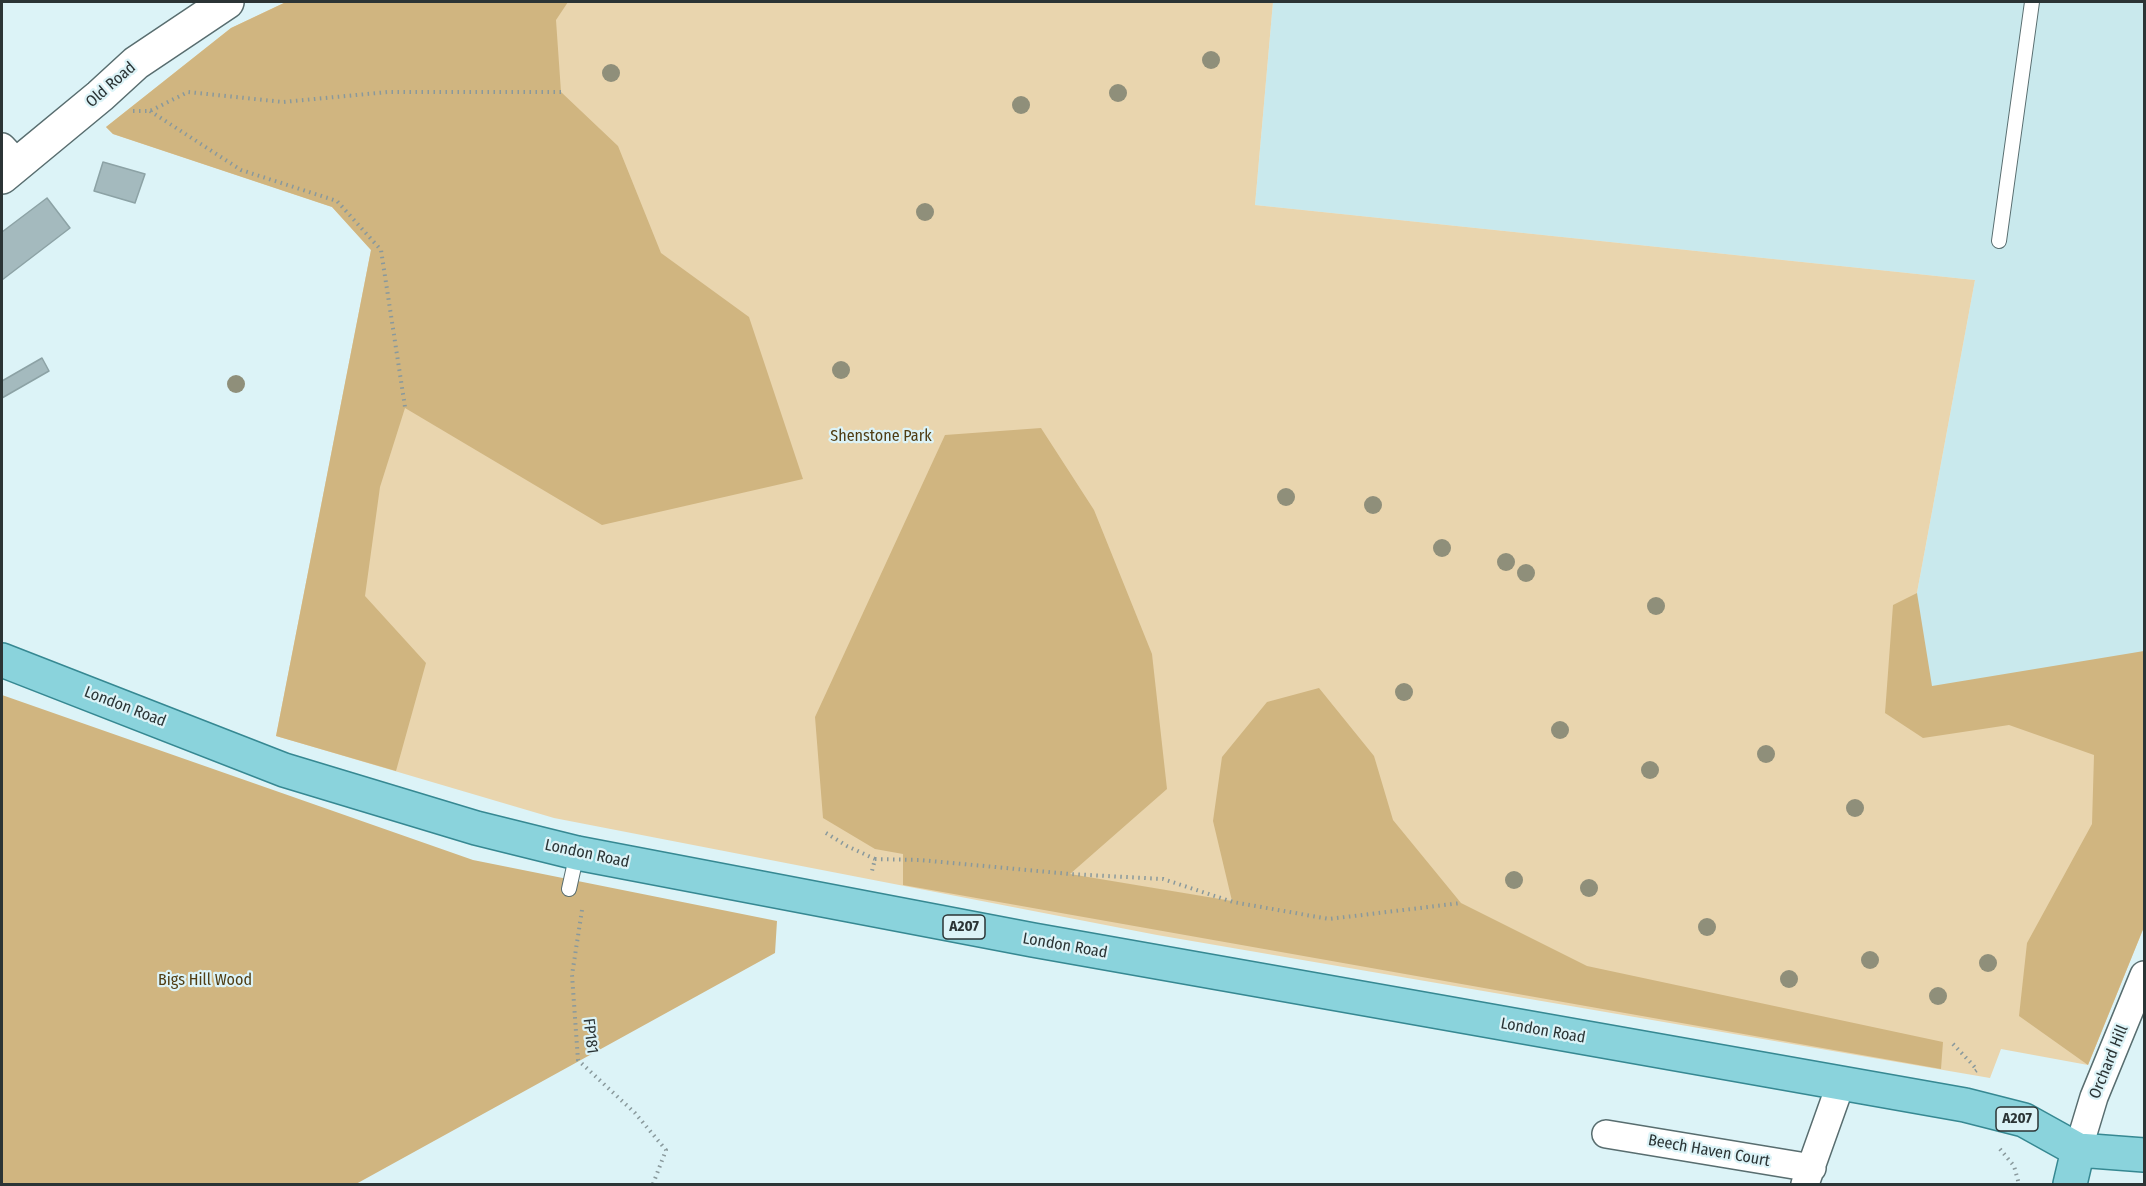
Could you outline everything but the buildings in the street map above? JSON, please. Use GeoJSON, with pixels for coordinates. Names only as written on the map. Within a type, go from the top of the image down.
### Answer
{"type":"FeatureCollection","features":[{"type":"Feature","properties":{"kind":"main road","name":"London Road"},"geometry":{"type":"LineString","coordinates":[[2,660],[284,770],[476,828],[584,854],[1079,948],[1965,1105],[2024,1120],[2078,1150],[2145,1155]]}},
{"type":"Feature","properties":{"kind":"main road"},"geometry":{"type":"LineString","coordinates":[[2070,1185],[2078,1150]]}},
{"type":"Feature","properties":{"kind":"street","name":"Old Road"},"geometry":{"type":"LineString","coordinates":[[7,163],[100,96],[136,63],[227,2]]}},
{"type":"Feature","properties":{"kind":"street","name":"Orchard Hill"},"geometry":{"type":"LineString","coordinates":[[2078,1150],[2094,1097],[2145,975]]}},
{"type":"Feature","properties":{"kind":"street","name":"Beech Haven Court"},"geometry":{"type":"LineString","coordinates":[[1606,1134],[1808,1176],[1840,1083]]}},
{"type":"Feature","properties":{"kind":"lane"},"geometry":{"type":"LineString","coordinates":[[1999,241],[2032,2]]}},
{"type":"Feature","properties":{"kind":"lane"},"geometry":{"type":"LineString","coordinates":[[569,889],[584,854]]}},
{"type":"Feature","properties":{"kind":"path"},"geometry":{"type":"LineString","coordinates":[[100,96],[117,112],[150,111],[188,92],[283,102],[388,92],[561,92]]}},
{"type":"Feature","properties":{"kind":"path"},"geometry":{"type":"LineString","coordinates":[[150,111],[241,170],[337,201],[381,250],[405,407]]}},
{"type":"Feature","properties":{"kind":"path"},"geometry":{"type":"LineString","coordinates":[[826,832],[847,846],[875,859],[920,860],[1070,874],[1163,879],[1233,902],[1329,919],[1461,903]]}},
{"type":"Feature","properties":{"kind":"path","name":"FP181"},"geometry":{"type":"LineString","coordinates":[[584,854],[572,975],[578,1060],[635,1113],[666,1150],[653,1185]]}},
{"type":"Feature","properties":{"kind":"path"},"geometry":{"type":"LineString","coordinates":[[866,908],[875,859]]}},
{"type":"Feature","properties":{"kind":"path"},"geometry":{"type":"LineString","coordinates":[[1953,1044],[1972,1064]]}},
{"type":"Feature","properties":{"kind":"shaded area"},"geometry":{"type":"Polygon","coordinates":[[[1273,2],[2144,2],[2144,702],[1898,695],[1975,280],[1255,205],[1273,2]]]}},
{"type":"Feature","properties":{"kind":"green space","name":"Shenstone Park"},"geometry":{"type":"Polygon","coordinates":[[[286,2],[1273,2],[1255,205],[1975,280],[1898,695],[2144,702],[2144,927],[2088,1065],[2001,1049],[1990,1078],[1157,935],[554,818],[276,736],[371,250],[332,207],[113,134],[106,127],[231,28],[286,2]]]}},
{"type":"Feature","properties":{"kind":"green space"},"geometry":{"type":"Polygon","coordinates":[[[286,2],[568,2],[556,20],[561,92],[618,146],[661,253],[749,317],[803,479],[602,525],[405,408],[380,487],[365,596],[426,663],[396,771],[276,736],[371,250],[332,207],[113,134],[106,127],[231,28],[286,2]]]}},
{"type":"Feature","properties":{"kind":"green space"},"geometry":{"type":"Polygon","coordinates":[[[1041,428],[1094,510],[1152,654],[1167,789],[1070,874],[1232,901],[1213,821],[1222,757],[1267,702],[1319,688],[1374,756],[1393,820],[1461,903],[1587,966],[1943,1042],[1941,1069],[903,885],[903,854],[875,849],[823,818],[815,717],[945,435],[1041,428]]]}},
{"type":"Feature","properties":{"kind":"green space"},"geometry":{"type":"Polygon","coordinates":[[[1917,593],[1932,686],[2144,651],[2144,927],[2088,1065],[2019,1016],[2027,943],[2092,824],[2094,755],[2009,725],[1923,738],[1885,713],[1893,605],[1917,593]]]}},
{"type":"Feature","properties":{"kind":"green space","name":"Bigs Hill Wood"},"geometry":{"type":"Polygon","coordinates":[[[2,695],[473,860],[777,921],[775,953],[356,1184],[2,1184],[2,695]]]}}]}
